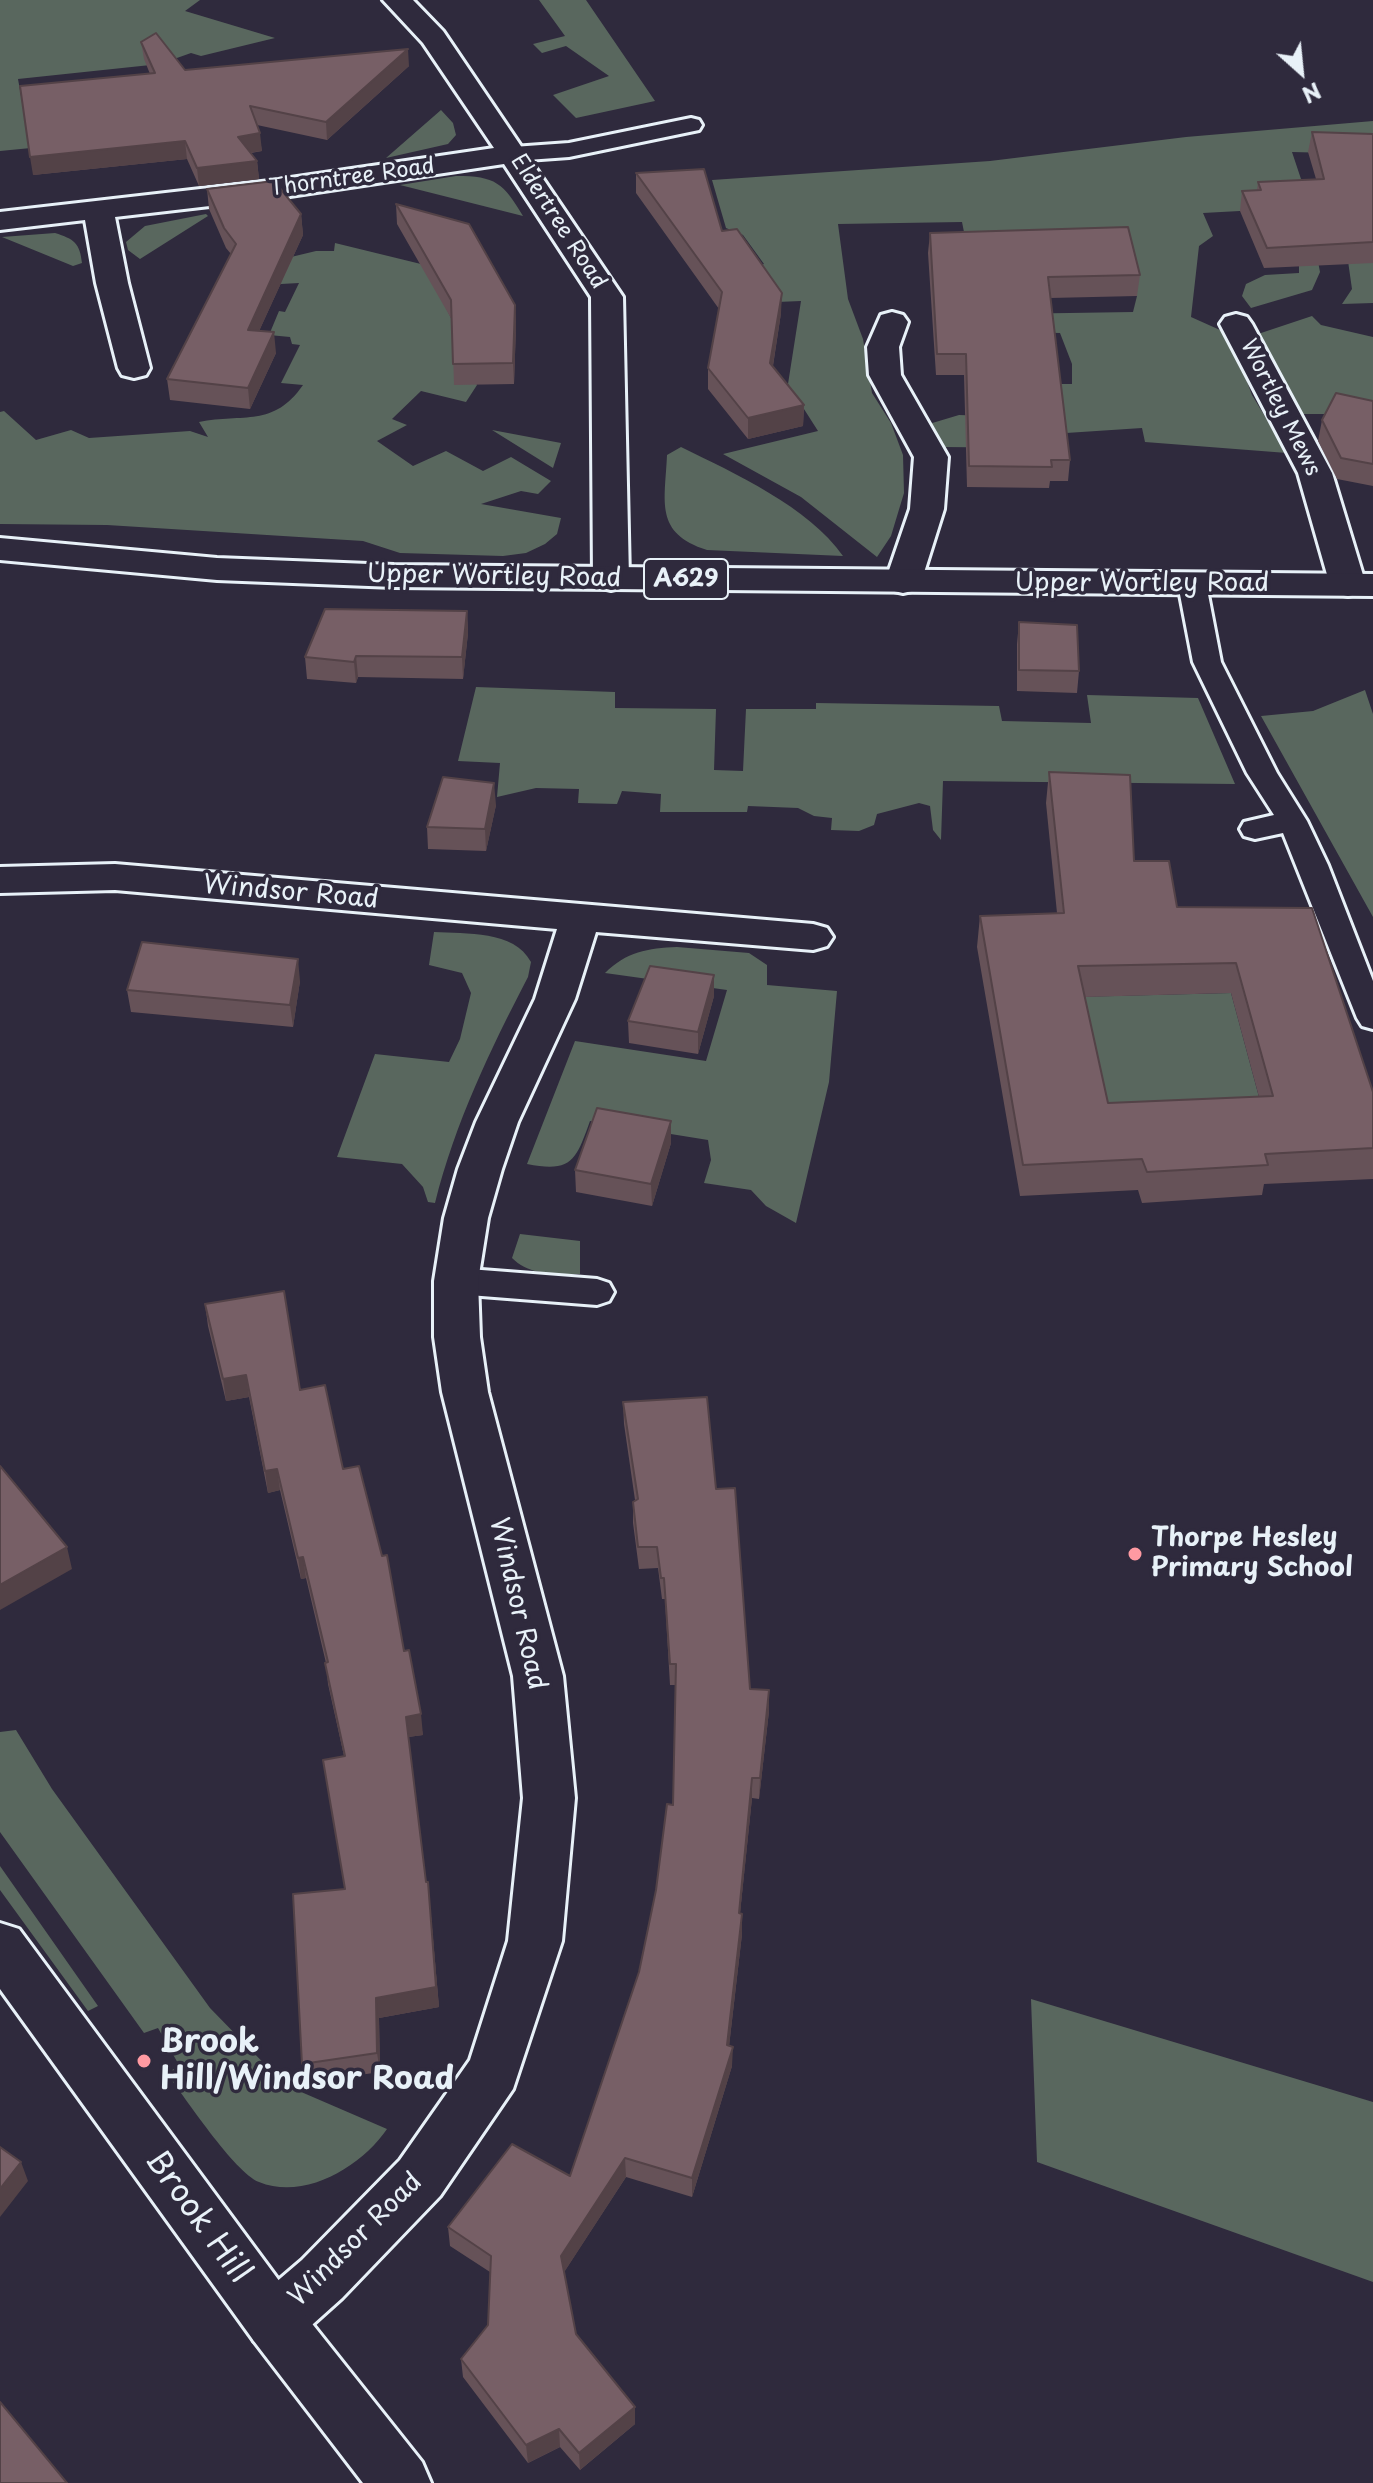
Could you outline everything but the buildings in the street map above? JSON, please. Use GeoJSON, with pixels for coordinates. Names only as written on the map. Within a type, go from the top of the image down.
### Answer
{"type":"FeatureCollection","features":[{"type":"Feature","properties":{"kind":"street","name":"Eldertree Road"},"geometry":{"type":"LineString","coordinates":[[397,0],[433,37],[607,297],[611,579]]}},
{"type":"Feature","properties":{"kind":"street","name":"Thorntree Road"},"geometry":{"type":"LineString","coordinates":[[0,221],[347,179],[513,154]]}},
{"type":"Feature","properties":{"kind":"street"},"geometry":{"type":"LineString","coordinates":[[99,211],[112,283],[134,368]]}},
{"type":"Feature","properties":{"kind":"street"},"geometry":{"type":"LineString","coordinates":[[892,322],[883,347],[885,375],[931,457],[927,509],[903,582]]}},
{"type":"Feature","properties":{"kind":"street","name":"Wortley Mews"},"geometry":{"type":"LineString","coordinates":[[1236,324],[1315,473],[1361,585]]}},
{"type":"Feature","properties":{"kind":"street","name":"Upper Wortley Road"},"geometry":{"type":"LineString","coordinates":[[0,549],[262,572],[611,579],[1361,585]]}},
{"type":"Feature","properties":{"kind":"street","name":"Windsor Road"},"geometry":{"type":"LineString","coordinates":[[0,880],[115,877],[813,937]]}},
{"type":"Feature","properties":{"kind":"street","name":"Windsor Road"},"geometry":{"type":"LineString","coordinates":[[274,2321],[322,2279],[420,2178],[494,2071],[535,1941],[549,1798],[538,1676],[465,1392],[457,1337],[456,1281],[466,1218],[480,1169],[497,1122],[555,999],[581,918]]}},
{"type":"Feature","properties":{"kind":"street","name":"Brook Hill"},"geometry":{"type":"LineString","coordinates":[[0,1946],[274,2321],[401,2483]]}},
{"type":"Feature","properties":{"kind":"lane"},"geometry":{"type":"LineString","coordinates":[[513,154],[569,150],[691,125]]}},
{"type":"Feature","properties":{"kind":"lane"},"geometry":{"type":"LineString","coordinates":[[1192,584],[1207,662],[1262,773],[1292,821],[1313,865],[1330,916],[1373,1018]]}},
{"type":"Feature","properties":{"kind":"lane"},"geometry":{"type":"LineString","coordinates":[[1255,829],[1292,821]]}},
{"type":"Feature","properties":{"kind":"lane"},"geometry":{"type":"LineString","coordinates":[[456,1281],[597,1292]]}},
{"type":"Feature","properties":{"kind":"shaded area"},"geometry":{"type":"Polygon","coordinates":[[[0,0],[200,0],[185,11],[275,38],[201,56],[191,53],[160,64],[18,79],[25,118],[134,138],[0,151],[0,0]]]}},
{"type":"Feature","properties":{"kind":"shaded area"},"geometry":{"type":"Polygon","coordinates":[[[539,0],[586,0],[655,101],[576,118],[553,95],[609,76],[566,46],[542,53],[533,44],[565,36],[539,0]]]}},
{"type":"Feature","properties":{"kind":"shaded area"},"geometry":{"type":"Polygon","coordinates":[[[441,110],[453,123],[456,135],[448,144],[386,158],[441,110]]]}},
{"type":"Feature","properties":{"kind":"shaded area"},"geometry":{"type":"Polygon","coordinates":[[[1373,121],[1373,154],[1292,152],[1304,188],[1320,272],[1312,290],[1251,308],[1242,296],[1246,284],[1265,275],[1299,273],[1299,266],[1258,210],[1203,213],[1213,236],[1199,246],[1191,317],[1220,330],[1236,352],[1252,395],[1287,453],[1145,442],[1142,428],[1051,434],[1051,448],[942,447],[929,424],[959,415],[1050,418],[1055,384],[1072,384],[1072,364],[1060,333],[972,331],[1004,314],[1133,312],[1137,296],[968,252],[962,222],[838,224],[848,299],[863,339],[872,393],[891,423],[903,455],[904,493],[891,536],[877,557],[801,497],[723,454],[818,431],[788,384],[801,301],[777,302],[756,266],[764,264],[743,235],[726,228],[712,180],[990,161],[1186,137],[1373,121]]]}},
{"type":"Feature","properties":{"kind":"shaded area"},"geometry":{"type":"Polygon","coordinates":[[[456,176],[481,178],[497,184],[510,196],[523,216],[400,185],[456,176]]]}},
{"type":"Feature","properties":{"kind":"shaded area"},"geometry":{"type":"Polygon","coordinates":[[[1373,206],[1373,303],[1342,304],[1352,289],[1347,254],[1373,206]]]}},
{"type":"Feature","properties":{"kind":"shaded area"},"geometry":{"type":"Polygon","coordinates":[[[208,216],[140,259],[128,250],[126,242],[145,226],[208,216]]]}},
{"type":"Feature","properties":{"kind":"shaded area"},"geometry":{"type":"Polygon","coordinates":[[[55,233],[75,243],[82,263],[73,266],[2,237],[55,233]]]}},
{"type":"Feature","properties":{"kind":"shaded area"},"geometry":{"type":"Polygon","coordinates":[[[335,243],[425,265],[452,320],[454,344],[477,385],[466,402],[421,391],[392,419],[407,425],[377,441],[413,466],[446,451],[483,471],[511,457],[551,481],[538,494],[521,491],[481,504],[561,518],[557,534],[526,553],[503,556],[400,553],[363,541],[107,525],[0,524],[0,412],[4,411],[36,440],[71,430],[89,438],[190,431],[208,437],[199,422],[257,416],[280,408],[292,399],[303,385],[281,383],[300,345],[292,344],[290,337],[269,335],[279,311],[285,312],[299,283],[281,284],[241,269],[316,251],[334,251],[335,243]]]}},
{"type":"Feature","properties":{"kind":"shaded area"},"geometry":{"type":"Polygon","coordinates":[[[1312,316],[1321,325],[1373,337],[1373,423],[1332,414],[1301,414],[1255,335],[1312,316]]]}},
{"type":"Feature","properties":{"kind":"shaded area"},"geometry":{"type":"Polygon","coordinates":[[[492,430],[561,443],[553,468],[492,430]]]}},
{"type":"Feature","properties":{"kind":"shaded area"},"geometry":{"type":"Polygon","coordinates":[[[681,447],[747,480],[791,507],[828,538],[843,556],[707,550],[678,535],[666,514],[665,501],[667,455],[681,447]]]}},
{"type":"Feature","properties":{"kind":"shaded area"},"geometry":{"type":"Polygon","coordinates":[[[476,687],[615,692],[615,708],[716,709],[714,770],[743,771],[746,709],[816,709],[816,703],[999,706],[1002,721],[1091,723],[1087,695],[1198,698],[1235,784],[943,781],[941,840],[933,830],[930,806],[919,803],[877,814],[874,825],[859,831],[831,830],[832,818],[814,816],[798,808],[748,806],[747,812],[660,812],[661,794],[622,791],[617,804],[578,803],[579,789],[536,788],[497,797],[500,763],[458,761],[476,687]]]}},
{"type":"Feature","properties":{"kind":"shaded area"},"geometry":{"type":"Polygon","coordinates":[[[1365,690],[1373,714],[1373,917],[1261,716],[1313,711],[1365,690]]]}},
{"type":"Feature","properties":{"kind":"shaded area"},"geometry":{"type":"Polygon","coordinates":[[[434,932],[501,939],[513,944],[531,962],[528,977],[487,1059],[463,1116],[435,1203],[428,1202],[423,1187],[402,1164],[337,1157],[375,1054],[449,1062],[460,1039],[471,993],[462,973],[429,965],[434,932]]]}},
{"type":"Feature","properties":{"kind":"shaded area"},"geometry":{"type":"Polygon","coordinates":[[[677,947],[749,953],[767,965],[767,985],[837,991],[829,1082],[796,1223],[766,1206],[751,1190],[704,1183],[711,1160],[708,1140],[590,1121],[576,1154],[563,1165],[527,1164],[575,1041],[706,1061],[727,990],[605,973],[638,952],[677,947]]]}},
{"type":"Feature","properties":{"kind":"shaded area"},"geometry":{"type":"Polygon","coordinates":[[[1231,993],[1267,1127],[1103,1133],[1075,997],[1231,993]]]}},
{"type":"Feature","properties":{"kind":"shaded area"},"geometry":{"type":"Polygon","coordinates":[[[520,1234],[580,1241],[580,1274],[544,1273],[519,1264],[512,1258],[520,1234]]]}},
{"type":"Feature","properties":{"kind":"shaded area"},"geometry":{"type":"Polygon","coordinates":[[[16,1730],[52,1789],[210,2008],[285,2085],[387,2129],[363,2156],[348,2167],[313,2183],[277,2187],[259,2182],[249,2175],[197,2116],[167,2074],[179,2065],[158,2028],[144,2033],[0,1832],[0,1732],[16,1730]]]}},
{"type":"Feature","properties":{"kind":"shaded area"},"geometry":{"type":"Polygon","coordinates":[[[0,1866],[98,2006],[88,2011],[0,1890],[0,1866]]]}},
{"type":"Feature","properties":{"kind":"shaded area"},"geometry":{"type":"Polygon","coordinates":[[[1031,1999],[1373,2102],[1373,2282],[1037,2162],[1031,1999]]]}},
{"type":"Feature","properties":{"kind":"place","name":"Thorpe Hesley Primary School"},"geometry":{"type":"Point","coordinates":[1135,1554]}},
{"type":"Feature","properties":{"kind":"place","name":"Brook Hill/Windsor Road"},"geometry":{"type":"Point","coordinates":[144,2061]}}]}
